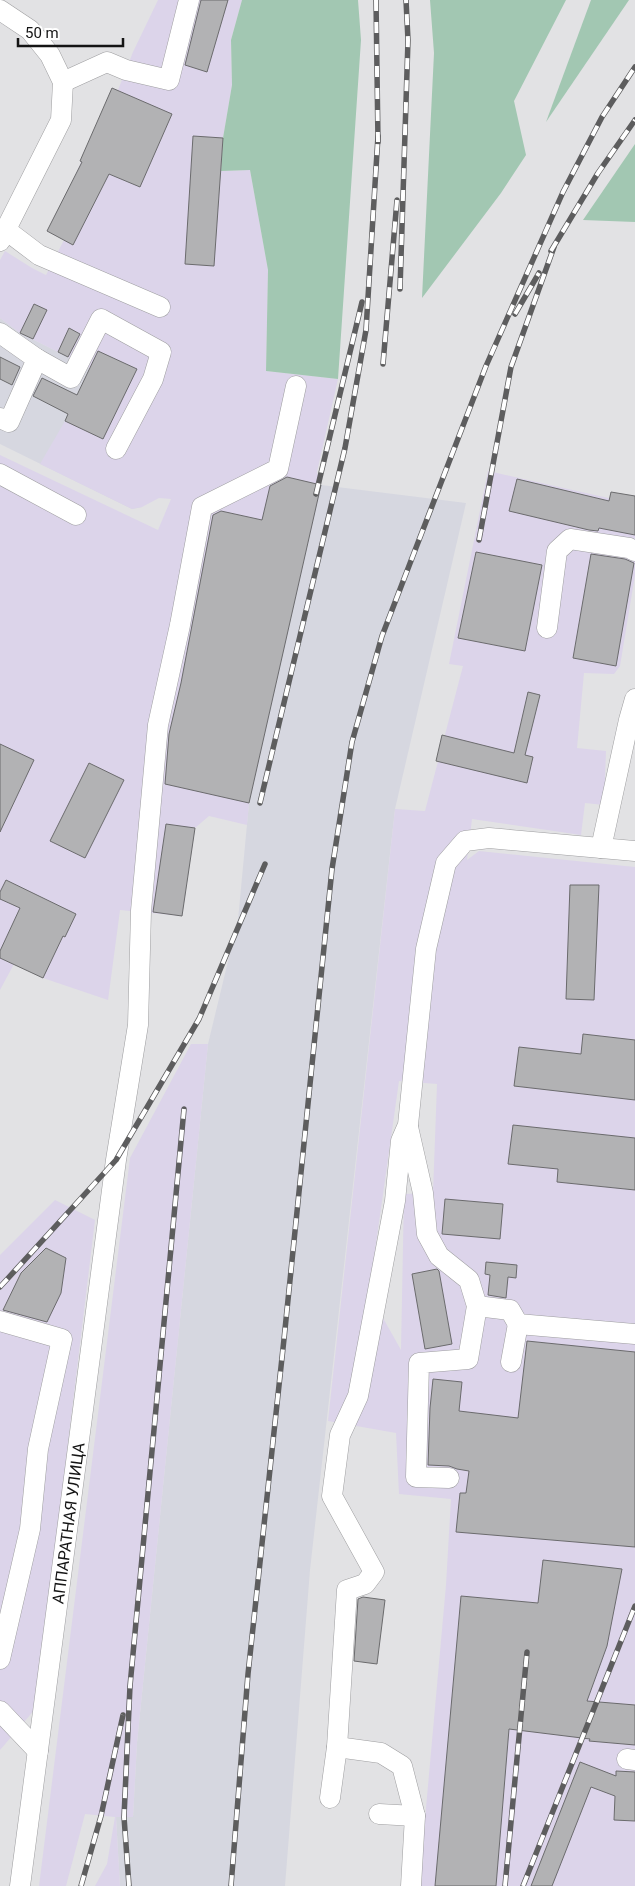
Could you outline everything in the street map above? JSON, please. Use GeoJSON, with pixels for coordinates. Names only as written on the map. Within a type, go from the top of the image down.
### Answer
{"type":"FeatureCollection","features":[{"type":"Feature","properties":{"kind":"street"},"geometry":{"type":"LineString","coordinates":[[63,82],[107,62],[126,70],[169,80],[189,0]]}},
{"type":"Feature","properties":{"kind":"street"},"geometry":{"type":"LineString","coordinates":[[0,10],[30,30],[50,55],[63,82],[61,120],[3,236],[39,255],[160,307]]}},
{"type":"Feature","properties":{"kind":"street"},"geometry":{"type":"LineString","coordinates":[[0,333],[37,360],[71,378],[101,319],[161,352],[153,379],[116,449]]}},
{"type":"Feature","properties":{"kind":"street"},"geometry":{"type":"LineString","coordinates":[[0,418],[9,422],[37,360]]}},
{"type":"Feature","properties":{"kind":"street","name":"АППАРАТНАЯ УЛИЦА"},"geometry":{"type":"LineString","coordinates":[[20,1886],[116,1160],[138,1025],[141,911],[158,725],[180,625],[202,507],[278,469],[296,386]]}},
{"type":"Feature","properties":{"kind":"street"},"geometry":{"type":"LineString","coordinates":[[0,474],[76,515]]}},
{"type":"Feature","properties":{"kind":"street"},"geometry":{"type":"LineString","coordinates":[[547,628],[556,551],[570,539],[629,548],[635,551]]}},
{"type":"Feature","properties":{"kind":"street"},"geometry":{"type":"LineString","coordinates":[[601,848],[635,699]]}},
{"type":"Feature","properties":{"kind":"street"},"geometry":{"type":"LineString","coordinates":[[449,1478],[416,1477],[419,1364],[468,1359],[477,1306],[469,1280],[439,1256],[427,1234],[422,1193],[408,1125],[426,949],[446,863],[465,841],[489,838],[635,851]]}},
{"type":"Feature","properties":{"kind":"street"},"geometry":{"type":"LineString","coordinates":[[330,1798],[337,1747],[347,1590],[365,1584],[374,1572],[332,1496],[335,1463],[340,1435],[358,1396],[395,1201],[401,1141],[408,1125]]}},
{"type":"Feature","properties":{"kind":"street"},"geometry":{"type":"LineString","coordinates":[[477,1306],[510,1310],[518,1324],[510,1362]]}},
{"type":"Feature","properties":{"kind":"street"},"geometry":{"type":"LineString","coordinates":[[0,1321],[62,1339],[38,1449],[30,1529],[0,1659]]}},
{"type":"Feature","properties":{"kind":"street"},"geometry":{"type":"LineString","coordinates":[[518,1324],[635,1334]]}},
{"type":"Feature","properties":{"kind":"street"},"geometry":{"type":"LineString","coordinates":[[0,1711],[38,1751]]}},
{"type":"Feature","properties":{"kind":"street"},"geometry":{"type":"LineString","coordinates":[[337,1747],[381,1754],[402,1766],[415,1816],[411,1886]]}},
{"type":"Feature","properties":{"kind":"street"},"geometry":{"type":"LineString","coordinates":[[379,1814],[415,1816]]}},
{"type":"Feature","properties":{"kind":"shaded area"},"geometry":{"type":"Polygon","coordinates":[[[158,0],[242,0],[231,40],[232,85],[223,138],[221,171],[250,170],[268,270],[266,371],[338,379],[317,472],[321,485],[249,803],[247,825],[209,816],[195,828],[182,916],[120,910],[108,1000],[43,978],[14,964],[0,990],[0,455],[158,530],[171,499],[159,498],[142,507],[132,509],[40,464],[65,421],[90,368],[20,333],[0,318],[0,260],[5,251],[46,275],[64,240],[47,231],[76,174],[112,88],[118,90],[133,52],[158,0]]]}},
{"type":"Feature","properties":{"kind":"shaded area"},"geometry":{"type":"Polygon","coordinates":[[[0,318],[20,333],[90,368],[142,507],[132,509],[0,444],[0,318]]]}},
{"type":"Feature","properties":{"kind":"shaded area"},"geometry":{"type":"Polygon","coordinates":[[[488,471],[635,504],[635,575],[620,666],[614,674],[584,673],[577,748],[606,751],[604,805],[585,803],[581,835],[472,819],[467,860],[479,851],[635,867],[635,1886],[419,1886],[446,1585],[451,1499],[399,1494],[396,1433],[328,1421],[395,809],[425,811],[463,666],[449,664],[488,471]],[[399,1081],[369,1293],[401,1350],[404,1194],[433,1193],[437,1084],[399,1081]]]}},
{"type":"Feature","properties":{"kind":"shaded area"},"geometry":{"type":"Polygon","coordinates":[[[321,485],[466,503],[395,809],[310,1570],[285,1886],[120,1886],[116,1817],[133,1817],[137,1743],[208,1044],[238,920],[249,803],[321,485]]]}},
{"type":"Feature","properties":{"kind":"shaded area"},"geometry":{"type":"Polygon","coordinates":[[[191,1044],[208,1044],[137,1743],[133,1817],[116,1817],[120,1886],[95,1886],[107,1864],[115,1817],[85,1814],[66,1886],[39,1886],[130,1158],[191,1044]]]}},
{"type":"Feature","properties":{"kind":"shaded area"},"geometry":{"type":"Polygon","coordinates":[[[55,1200],[95,1220],[36,1708],[0,1750],[0,1255],[55,1200]]]}},
{"type":"Feature","properties":{"kind":"green space"},"geometry":{"type":"Polygon","coordinates":[[[242,0],[358,0],[361,40],[338,379],[266,371],[268,270],[250,170],[221,171],[223,138],[232,85],[231,40],[242,0]]]}},
{"type":"Feature","properties":{"kind":"green space"},"geometry":{"type":"Polygon","coordinates":[[[430,0],[566,0],[514,101],[526,155],[501,193],[422,298],[434,53],[430,0]]]}},
{"type":"Feature","properties":{"kind":"green space"},"geometry":{"type":"Polygon","coordinates":[[[591,0],[629,0],[546,122],[591,0]]]}},
{"type":"Feature","properties":{"kind":"green space"},"geometry":{"type":"Polygon","coordinates":[[[635,144],[635,222],[583,220],[635,144]]]}},
{"type":"Feature","properties":{"kind":"building"},"geometry":{"type":"Polygon","coordinates":[[[201,0],[228,0],[207,72],[185,65],[201,0]]]}},
{"type":"Feature","properties":{"kind":"building"},"geometry":{"type":"Polygon","coordinates":[[[112,88],[172,114],[140,187],[109,174],[73,245],[47,231],[82,162],[80,161],[112,88]]]}},
{"type":"Feature","properties":{"kind":"building"},"geometry":{"type":"Polygon","coordinates":[[[193,136],[223,138],[214,266],[185,264],[193,136]]]}},
{"type":"Feature","properties":{"kind":"building"},"geometry":{"type":"Polygon","coordinates":[[[34,304],[47,310],[33,339],[20,333],[34,304]]]}},
{"type":"Feature","properties":{"kind":"building"},"geometry":{"type":"Polygon","coordinates":[[[69,328],[80,334],[68,357],[58,352],[69,328]]]}},
{"type":"Feature","properties":{"kind":"building"},"geometry":{"type":"Polygon","coordinates":[[[98,351],[137,369],[103,439],[65,421],[68,414],[33,396],[42,378],[77,395],[98,351]]]}},
{"type":"Feature","properties":{"kind":"building"},"geometry":{"type":"Polygon","coordinates":[[[0,357],[20,367],[12,385],[0,379],[0,357]]]}},
{"type":"Feature","properties":{"kind":"building"},"geometry":{"type":"Polygon","coordinates":[[[287,477],[321,485],[249,803],[165,784],[169,734],[181,683],[213,515],[221,511],[262,520],[270,486],[287,477]]]}},
{"type":"Feature","properties":{"kind":"building"},"geometry":{"type":"Polygon","coordinates":[[[517,479],[609,501],[611,492],[635,496],[635,535],[599,528],[598,531],[589,530],[509,511],[517,479]]]}},
{"type":"Feature","properties":{"kind":"building"},"geometry":{"type":"Polygon","coordinates":[[[476,552],[542,565],[525,651],[458,638],[476,552]]]}},
{"type":"Feature","properties":{"kind":"building"},"geometry":{"type":"Polygon","coordinates":[[[591,554],[625,559],[634,563],[616,666],[573,658],[591,554]]]}},
{"type":"Feature","properties":{"kind":"building"},"geometry":{"type":"Polygon","coordinates":[[[528,692],[540,695],[525,755],[533,757],[527,783],[436,761],[442,735],[514,753],[528,692]]]}},
{"type":"Feature","properties":{"kind":"building"},"geometry":{"type":"Polygon","coordinates":[[[0,744],[34,760],[0,832],[0,744]]]}},
{"type":"Feature","properties":{"kind":"building"},"geometry":{"type":"Polygon","coordinates":[[[89,763],[124,780],[85,858],[50,841],[89,763]]]}},
{"type":"Feature","properties":{"kind":"building"},"geometry":{"type":"Polygon","coordinates":[[[166,824],[195,828],[182,916],[153,912],[166,824]]]}},
{"type":"Feature","properties":{"kind":"building"},"geometry":{"type":"Polygon","coordinates":[[[6,880],[76,914],[43,978],[0,958],[0,951],[20,908],[0,899],[0,892],[6,880]]]}},
{"type":"Feature","properties":{"kind":"building"},"geometry":{"type":"Polygon","coordinates":[[[570,885],[599,885],[594,1000],[566,999],[570,885]]]}},
{"type":"Feature","properties":{"kind":"building"},"geometry":{"type":"Polygon","coordinates":[[[583,1034],[635,1040],[635,1100],[514,1086],[519,1047],[581,1054],[583,1034]]]}},
{"type":"Feature","properties":{"kind":"building"},"geometry":{"type":"Polygon","coordinates":[[[513,1125],[635,1138],[635,1190],[557,1182],[558,1169],[508,1164],[513,1125]]]}},
{"type":"Feature","properties":{"kind":"building"},"geometry":{"type":"Polygon","coordinates":[[[445,1199],[503,1204],[500,1239],[442,1234],[445,1199]]]}},
{"type":"Feature","properties":{"kind":"building"},"geometry":{"type":"Polygon","coordinates":[[[46,1248],[66,1258],[61,1293],[47,1322],[3,1310],[21,1273],[46,1248]]]}},
{"type":"Feature","properties":{"kind":"building"},"geometry":{"type":"Polygon","coordinates":[[[486,1262],[517,1265],[516,1278],[508,1277],[506,1298],[488,1295],[490,1275],[485,1274],[486,1262]]]}},
{"type":"Feature","properties":{"kind":"building"},"geometry":{"type":"Polygon","coordinates":[[[437,1269],[439,1271],[452,1344],[425,1349],[412,1274],[437,1269]]]}},
{"type":"Feature","properties":{"kind":"building"},"geometry":{"type":"Polygon","coordinates":[[[527,1341],[635,1352],[635,1547],[456,1532],[460,1493],[466,1493],[469,1471],[449,1466],[428,1465],[433,1379],[462,1382],[459,1411],[518,1418],[527,1341]]]}},
{"type":"Feature","properties":{"kind":"building"},"geometry":{"type":"Polygon","coordinates":[[[543,1560],[622,1569],[607,1646],[587,1701],[635,1705],[635,1745],[589,1741],[590,1739],[509,1729],[496,1886],[435,1886],[461,1596],[538,1603],[543,1560]]]}},
{"type":"Feature","properties":{"kind":"building"},"geometry":{"type":"Polygon","coordinates":[[[363,1597],[385,1600],[377,1664],[354,1661],[358,1599],[363,1597]]]}},
{"type":"Feature","properties":{"kind":"building"},"geometry":{"type":"Polygon","coordinates":[[[580,1762],[616,1776],[616,1771],[635,1772],[635,1821],[614,1820],[615,1796],[591,1787],[552,1886],[531,1886],[580,1762]]]}},
{"type":"Feature","properties":{"kind":"railway"},"geometry":{"type":"LineString","coordinates":[[376,0],[378,142]]}},
{"type":"Feature","properties":{"kind":"railway"},"geometry":{"type":"LineString","coordinates":[[400,289],[408,40],[406,0]]}},
{"type":"Feature","properties":{"kind":"railway"},"geometry":{"type":"LineString","coordinates":[[231,1886],[248,1674],[332,869],[352,742],[382,636],[486,366],[563,192],[602,117],[635,67]]}},
{"type":"Feature","properties":{"kind":"railway"},"geometry":{"type":"LineString","coordinates":[[551,251],[598,173],[635,120]]}},
{"type":"Feature","properties":{"kind":"railway"},"geometry":{"type":"LineString","coordinates":[[260,803],[345,448],[366,330],[378,136]]}},
{"type":"Feature","properties":{"kind":"railway"},"geometry":{"type":"LineString","coordinates":[[383,364],[397,200]]}},
{"type":"Feature","properties":{"kind":"railway"},"geometry":{"type":"LineString","coordinates":[[479,540],[511,367],[554,247]]}},
{"type":"Feature","properties":{"kind":"railway"},"geometry":{"type":"LineString","coordinates":[[515,314],[539,273]]}},
{"type":"Feature","properties":{"kind":"railway"},"geometry":{"type":"LineString","coordinates":[[316,494],[362,302]]}},
{"type":"Feature","properties":{"kind":"railway"},"geometry":{"type":"LineString","coordinates":[[0,1287],[116,1160],[199,1019],[265,864]]}},
{"type":"Feature","properties":{"kind":"railway"},"geometry":{"type":"LineString","coordinates":[[129,1886],[124,1817],[130,1686],[184,1109]]}},
{"type":"Feature","properties":{"kind":"railway"},"geometry":{"type":"LineString","coordinates":[[523,1886],[635,1606]]}},
{"type":"Feature","properties":{"kind":"railway"},"geometry":{"type":"LineString","coordinates":[[505,1886],[527,1652]]}},
{"type":"Feature","properties":{"kind":"railway"},"geometry":{"type":"LineString","coordinates":[[81,1886],[101,1816],[123,1715]]}}]}
